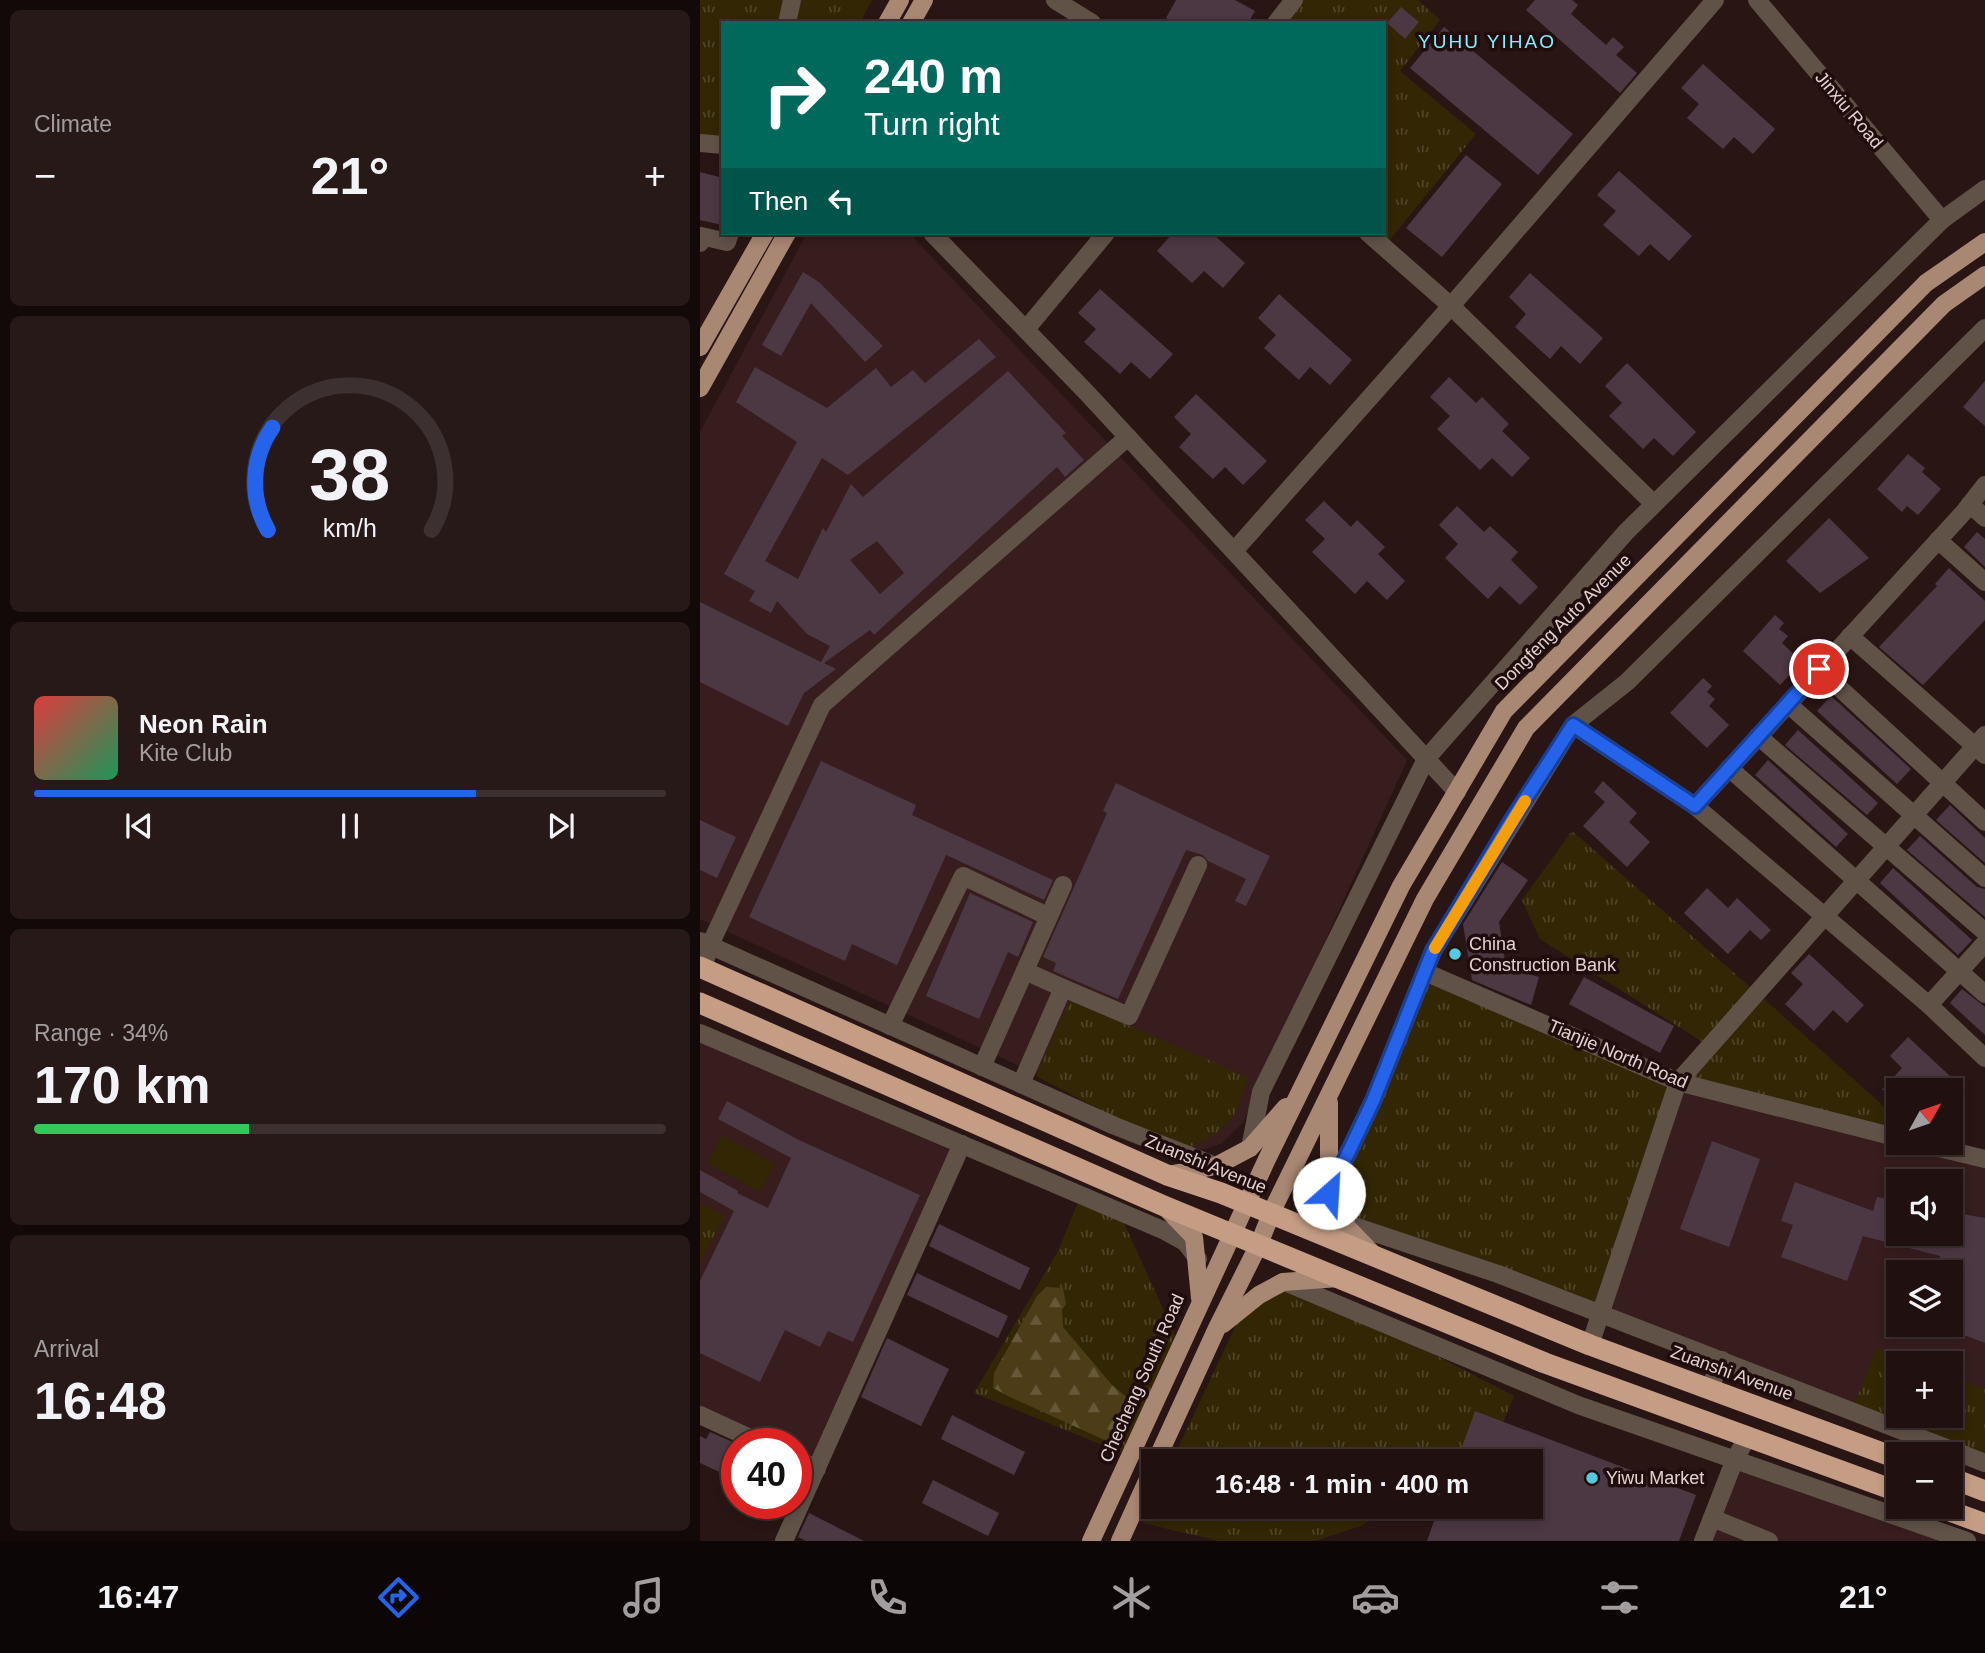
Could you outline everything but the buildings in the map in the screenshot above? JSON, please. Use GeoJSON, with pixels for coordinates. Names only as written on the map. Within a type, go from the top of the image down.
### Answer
{"type":"FeatureCollection","features":[{"type":"Feature","properties":{"kind":"highway","name":"Zuanshi Avenue"},"geometry":{"type":"LineString","coordinates":[[702,967],[1167,1175],[1247,1204],[1590,1345],[1886,1454]]}},
{"type":"Feature","properties":{"kind":"highway"},"geometry":{"type":"LineString","coordinates":[[700,1003],[1164,1206],[1537,1360],[1886,1487]]}},
{"type":"Feature","properties":{"kind":"highway"},"geometry":{"type":"LineString","coordinates":[[1963,1483],[1985,1491]]}},
{"type":"Feature","properties":{"kind":"highway"},"geometry":{"type":"LineString","coordinates":[[1963,1516],[1985,1524]]}},
{"type":"Feature","properties":{"kind":"main road"},"geometry":{"type":"LineString","coordinates":[[888,21],[900,0]]}},
{"type":"Feature","properties":{"kind":"main road"},"geometry":{"type":"LineString","coordinates":[[912,21],[924,0]]}},
{"type":"Feature","properties":{"kind":"main road"},"geometry":{"type":"LineString","coordinates":[[700,347],[764,235]]}},
{"type":"Feature","properties":{"kind":"main road"},"geometry":{"type":"LineString","coordinates":[[700,388],[786,235]]}},
{"type":"Feature","properties":{"kind":"main road","name":"Dongfeng Auto Avenue"},"geometry":{"type":"LineString","coordinates":[[1232,1234],[1401,886],[1504,711],[1926,283],[1985,242]]}},
{"type":"Feature","properties":{"kind":"main road"},"geometry":{"type":"LineString","coordinates":[[1162,1449],[1259,1244],[1270,1214],[1425,899],[1526,728],[1944,304],[1985,275]]}},
{"type":"Feature","properties":{"kind":"main road"},"geometry":{"type":"LineString","coordinates":[[1167,1175],[1216,1166],[1250,1148],[1302,1088]]}},
{"type":"Feature","properties":{"kind":"main road"},"geometry":{"type":"LineString","coordinates":[[1329,1095],[1329,1193],[1342,1223],[1379,1260]]}},
{"type":"Feature","properties":{"kind":"main road"},"geometry":{"type":"LineString","coordinates":[[1164,1206],[1194,1237],[1200,1300]]}},
{"type":"Feature","properties":{"kind":"main road","name":"Checheng South Road"},"geometry":{"type":"LineString","coordinates":[[1091,1541],[1232,1234]]}},
{"type":"Feature","properties":{"kind":"main road"},"geometry":{"type":"LineString","coordinates":[[1217,1328],[1259,1295],[1283,1282],[1339,1278]]}},
{"type":"Feature","properties":{"kind":"main road"},"geometry":{"type":"LineString","coordinates":[[1120,1541],[1141,1495]]}},
{"type":"Feature","properties":{"kind":"street"},"geometry":{"type":"LineString","coordinates":[[787,21],[793,0]]}},
{"type":"Feature","properties":{"kind":"street"},"geometry":{"type":"LineString","coordinates":[[1055,0],[1089,21]]}},
{"type":"Feature","properties":{"kind":"street"},"geometry":{"type":"LineString","coordinates":[[1278,21],[1294,0]]}},
{"type":"Feature","properties":{"kind":"street"},"geometry":{"type":"LineString","coordinates":[[1234,551],[1451,306],[1715,0]]}},
{"type":"Feature","properties":{"kind":"street","name":"Jinxiu Road"},"geometry":{"type":"LineString","coordinates":[[1758,0],[1942,219]]}},
{"type":"Feature","properties":{"kind":"street"},"geometry":{"type":"LineString","coordinates":[[700,143],[721,145]]}},
{"type":"Feature","properties":{"kind":"street"},"geometry":{"type":"LineString","coordinates":[[1250,1148],[1261,1092],[1426,759],[1626,532],[1942,219],[1985,189]]}},
{"type":"Feature","properties":{"kind":"street"},"geometry":{"type":"LineString","coordinates":[[700,243],[702,236],[727,242],[729,235]]}},
{"type":"Feature","properties":{"kind":"street"},"geometry":{"type":"LineString","coordinates":[[934,235],[1027,328],[1457,792]]}},
{"type":"Feature","properties":{"kind":"street"},"geometry":{"type":"LineString","coordinates":[[1027,328],[1104,235]]}},
{"type":"Feature","properties":{"kind":"street"},"geometry":{"type":"LineString","coordinates":[[1370,235],[1451,306],[1654,504]]}},
{"type":"Feature","properties":{"kind":"street"},"geometry":{"type":"LineString","coordinates":[[1329,1193],[1373,1101],[1433,951],[1573,725],[1627,682],[1985,328]]}},
{"type":"Feature","properties":{"kind":"street"},"geometry":{"type":"LineString","coordinates":[[702,967],[705,943],[822,705],[1128,437]]}},
{"type":"Feature","properties":{"kind":"street"},"geometry":{"type":"LineString","coordinates":[[1695,806],[1985,485]]}},
{"type":"Feature","properties":{"kind":"street"},"geometry":{"type":"LineString","coordinates":[[1970,504],[1985,517]]}},
{"type":"Feature","properties":{"kind":"street"},"geometry":{"type":"LineString","coordinates":[[1938,540],[1985,582]]}},
{"type":"Feature","properties":{"kind":"street"},"geometry":{"type":"LineString","coordinates":[[1590,1345],[1678,1082],[1942,783],[1982,745],[1850,636]]}},
{"type":"Feature","properties":{"kind":"street"},"geometry":{"type":"LineString","coordinates":[[1819,669],[1985,822]]}},
{"type":"Feature","properties":{"kind":"street"},"geometry":{"type":"LineString","coordinates":[[1788,704],[1985,878]]}},
{"type":"Feature","properties":{"kind":"street"},"geometry":{"type":"LineString","coordinates":[[1573,725],[1695,806],[1929,1005],[1985,1058]]}},
{"type":"Feature","properties":{"kind":"street"},"geometry":{"type":"LineString","coordinates":[[1758,736],[1985,932]]}},
{"type":"Feature","properties":{"kind":"street"},"geometry":{"type":"LineString","coordinates":[[1729,768],[1961,970],[1985,994]]}},
{"type":"Feature","properties":{"kind":"street"},"geometry":{"type":"LineString","coordinates":[[1025,971],[1129,1016],[1199,865]]}},
{"type":"Feature","properties":{"kind":"street"},"geometry":{"type":"LineString","coordinates":[[898,1029],[963,876],[1039,912]]}},
{"type":"Feature","properties":{"kind":"street"},"geometry":{"type":"LineString","coordinates":[[982,1067],[1063,886]]}},
{"type":"Feature","properties":{"kind":"street"},"geometry":{"type":"LineString","coordinates":[[705,943],[1115,1126],[1216,1166]]}},
{"type":"Feature","properties":{"kind":"street"},"geometry":{"type":"LineString","coordinates":[[1929,1005],[1985,943]]}},
{"type":"Feature","properties":{"kind":"street","name":"Tianjie North Road"},"geometry":{"type":"LineString","coordinates":[[1424,972],[1678,1082],[1886,1135]]}},
{"type":"Feature","properties":{"kind":"street"},"geometry":{"type":"LineString","coordinates":[[1021,1084],[1063,988]]}},
{"type":"Feature","properties":{"kind":"street"},"geometry":{"type":"LineString","coordinates":[[898,1029],[991,1097]]}},
{"type":"Feature","properties":{"kind":"street"},"geometry":{"type":"LineString","coordinates":[[700,1033],[1165,1231],[1185,1242],[1198,1259]]}},
{"type":"Feature","properties":{"kind":"street"},"geometry":{"type":"LineString","coordinates":[[784,1541],[962,1144]]}},
{"type":"Feature","properties":{"kind":"street"},"geometry":{"type":"LineString","coordinates":[[1964,1154],[1985,1159]]}},
{"type":"Feature","properties":{"kind":"street"},"geometry":{"type":"LineString","coordinates":[[1342,1223],[1498,1274],[1600,1312],[1985,1463]]}},
{"type":"Feature","properties":{"kind":"street"},"geometry":{"type":"LineString","coordinates":[[1283,1282],[1318,1294],[1562,1398],[1967,1541]]}},
{"type":"Feature","properties":{"kind":"street"},"geometry":{"type":"LineString","coordinates":[[1537,1360],[1562,1398]]}},
{"type":"Feature","properties":{"kind":"street"},"geometry":{"type":"LineString","coordinates":[[1710,1389],[1722,1360]]}},
{"type":"Feature","properties":{"kind":"street"},"geometry":{"type":"LineString","coordinates":[[700,1415],[728,1428]]}},
{"type":"Feature","properties":{"kind":"street"},"geometry":{"type":"LineString","coordinates":[[1907,1442],[1910,1433]]}},
{"type":"Feature","properties":{"kind":"street"},"geometry":{"type":"LineString","coordinates":[[1703,1541],[1735,1459],[1748,1436]]}},
{"type":"Feature","properties":{"kind":"street"},"geometry":{"type":"LineString","coordinates":[[812,1467],[817,1469]]}},
{"type":"Feature","properties":{"kind":"street"},"geometry":{"type":"LineString","coordinates":[[1712,1518],[1769,1541]]}},
{"type":"Feature","properties":{"kind":"shaded area"},"geometry":{"type":"Polygon","coordinates":[[[806,235],[911,235],[1407,760],[1243,1123],[1221,1144],[1197,1151],[700,919],[700,432],[806,235]]]}},
{"type":"Feature","properties":{"kind":"shaded area"},"geometry":{"type":"Polygon","coordinates":[[[700,1037],[954,1152],[813,1460],[812,1428],[742,1428],[700,1409],[700,1037]]]}},
{"type":"Feature","properties":{"kind":"shaded area"},"geometry":{"type":"Polygon","coordinates":[[[1678,1082],[1886,1139],[1886,1155],[1964,1154],[1985,1159],[1985,1461],[1963,1452],[1963,1442],[1936,1442],[1900,1428],[1963,1428],[1963,1351],[1886,1351],[1886,1423],[1600,1312],[1678,1082]]]}},
{"type":"Feature","properties":{"kind":"shaded area"},"geometry":{"type":"Polygon","coordinates":[[[1735,1459],[1886,1513],[1886,1519],[1903,1519],[1965,1541],[1703,1541],[1735,1459]]]}},
{"type":"Feature","properties":{"kind":"green space"},"geometry":{"type":"Polygon","coordinates":[[[700,0],[872,0],[861,21],[721,21],[721,145],[700,143],[700,0]]]}},
{"type":"Feature","properties":{"kind":"green space"},"geometry":{"type":"Polygon","coordinates":[[[1294,0],[1418,0],[1440,20],[1400,71],[1476,134],[1384,247],[1370,235],[1386,235],[1386,21],[1278,21],[1294,0]]]}},
{"type":"Feature","properties":{"kind":"green space"},"geometry":{"type":"Polygon","coordinates":[[[1572,831],[1886,1108],[1886,1135],[1678,1082],[1709,1046],[1540,939],[1522,900],[1572,831]]]}},
{"type":"Feature","properties":{"kind":"green space"},"geometry":{"type":"Polygon","coordinates":[[[1425,972],[1678,1082],[1600,1312],[1342,1222],[1329,1193],[1425,972]]]}},
{"type":"Feature","properties":{"kind":"green space"},"geometry":{"type":"Polygon","coordinates":[[[1070,1000],[1248,1077],[1238,1106],[1226,1125],[1208,1139],[1181,1152],[1036,1076],[1070,1000]]]}},
{"type":"Feature","properties":{"kind":"green space"},"geometry":{"type":"Polygon","coordinates":[[[722,1135],[775,1164],[760,1192],[707,1163],[722,1135]]]}},
{"type":"Feature","properties":{"kind":"green space"},"geometry":{"type":"Polygon","coordinates":[[[1081,1195],[1118,1210],[1180,1346],[1130,1456],[974,1393],[1058,1251],[1081,1195]]]}},
{"type":"Feature","properties":{"kind":"green space"},"geometry":{"type":"Polygon","coordinates":[[[700,1203],[725,1216],[700,1263],[700,1203]]]}},
{"type":"Feature","properties":{"kind":"green space"},"geometry":{"type":"Polygon","coordinates":[[[1283,1282],[1318,1294],[1514,1396],[1501,1427],[1475,1449],[1178,1449],[1245,1306],[1283,1282]]]}},
{"type":"Feature","properties":{"kind":"green space"},"geometry":{"type":"Polygon","coordinates":[[[1046,1287],[1063,1288],[1066,1304],[1062,1310],[1063,1327],[1112,1385],[1129,1399],[1120,1428],[1109,1442],[993,1388],[994,1373],[1037,1296],[1046,1287]]]}},
{"type":"Feature","properties":{"kind":"green space"},"geometry":{"type":"Polygon","coordinates":[[[1876,1348],[1886,1352],[1886,1424],[1852,1411],[1876,1348]]]}},
{"type":"Feature","properties":{"kind":"green space"},"geometry":{"type":"Polygon","coordinates":[[[1963,1381],[1985,1389],[1985,1461],[1963,1453],[1963,1442],[1934,1442],[1897,1428],[1963,1428],[1963,1381]]]}},
{"type":"Feature","properties":{"kind":"green space"},"geometry":{"type":"Polygon","coordinates":[[[1145,1519],[1373,1519],[1315,1541],[1219,1541],[1143,1523],[1145,1519]]]}},
{"type":"Feature","properties":{"kind":"slow traffic"},"geometry":{"type":"LineString","coordinates":[[1435,948],[1525,801]]}},
{"type":"Feature","properties":{"kind":"place","name":"China Construction Bank"},"geometry":{"type":"Point","coordinates":[1455,954]}},
{"type":"Feature","properties":{"kind":"place","name":"Yiwu Market"},"geometry":{"type":"Point","coordinates":[1592,1478]}},
{"type":"Feature","properties":{"kind":"district","name":"YUHU YIHAO"},"geometry":{"type":"Point","coordinates":[1487,41]}},
{"type":"Feature","properties":{"kind":"route"},"geometry":{"type":"LineString","coordinates":[[1329,1193],[1373,1101],[1433,951],[1573,725],[1695,806],[1819,669]]}}]}
